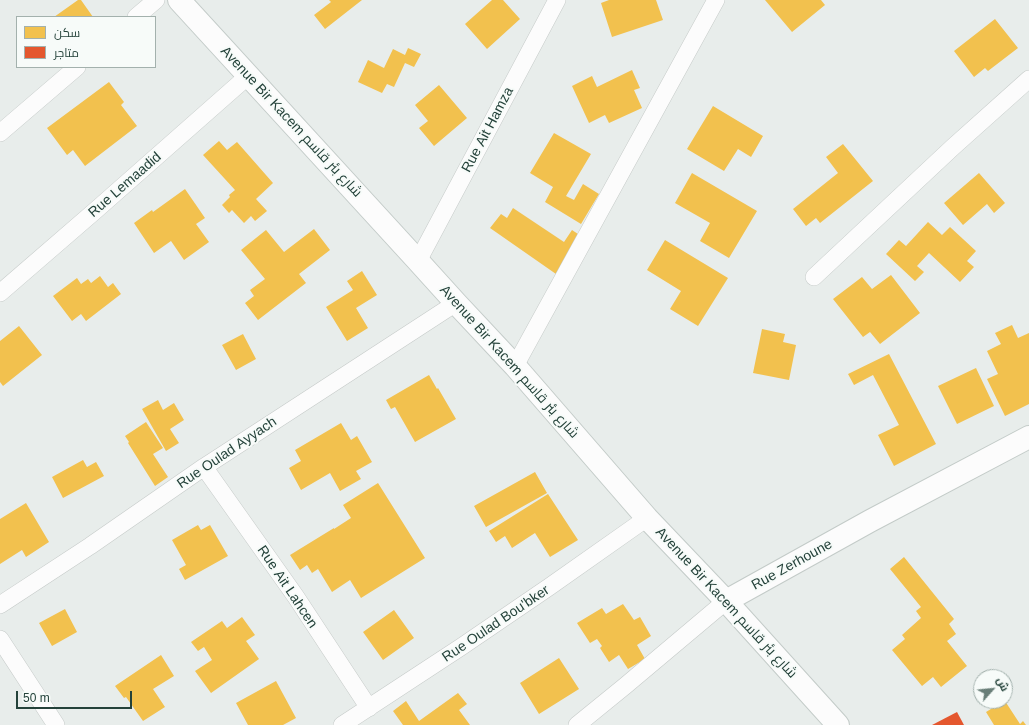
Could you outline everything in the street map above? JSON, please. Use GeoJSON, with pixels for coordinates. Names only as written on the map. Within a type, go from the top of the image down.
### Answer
{"type":"FeatureCollection","features":[{"type":"Feature","properties":{"kind":"street"},"geometry":{"type":"LineString","coordinates":[[137,16],[156,0]]}},
{"type":"Feature","properties":{"kind":"street","name":"Avenue Bir Kacem شارع بئر قاسم"},"geometry":{"type":"LineString","coordinates":[[179,0],[515,366],[647,518],[726,601],[838,725]]}},
{"type":"Feature","properties":{"kind":"street","name":"Rue Ait Hamza"},"geometry":{"type":"LineString","coordinates":[[418,260],[557,0]]}},
{"type":"Feature","properties":{"kind":"street"},"geometry":{"type":"LineString","coordinates":[[515,366],[716,0]]}},
{"type":"Feature","properties":{"kind":"street"},"geometry":{"type":"LineString","coordinates":[[0,133],[76,68]]}},
{"type":"Feature","properties":{"kind":"street","name":"Rue Lemaadid"},"geometry":{"type":"LineString","coordinates":[[0,293],[248,76]]}},
{"type":"Feature","properties":{"kind":"street"},"geometry":{"type":"LineString","coordinates":[[814,277],[953,147],[1029,79]]}},
{"type":"Feature","properties":{"kind":"street","name":"Rue Oulad Ayyach"},"geometry":{"type":"LineString","coordinates":[[0,605],[90,546],[204,467],[456,303]]}},
{"type":"Feature","properties":{"kind":"street","name":"Rue Zerhoune"},"geometry":{"type":"LineString","coordinates":[[577,725],[726,601],[870,521],[1029,437]]}},
{"type":"Feature","properties":{"kind":"street","name":"Rue Ait Lahcen"},"geometry":{"type":"LineString","coordinates":[[204,467],[296,597],[369,708]]}},
{"type":"Feature","properties":{"kind":"street","name":"Rue Oulad Bou'bker"},"geometry":{"type":"LineString","coordinates":[[342,725],[461,648],[647,518]]}},
{"type":"Feature","properties":{"kind":"street"},"geometry":{"type":"LineString","coordinates":[[0,639],[56,725]]}},
{"type":"Feature","properties":{"kind":"building: سكن"},"geometry":{"type":"Polygon","coordinates":[[[78,0],[81,0],[92,16],[55,16],[78,0]]]}},
{"type":"Feature","properties":{"kind":"building: سكن"},"geometry":{"type":"Polygon","coordinates":[[[329,0],[362,0],[325,29],[314,15],[331,2],[329,0]]]}},
{"type":"Feature","properties":{"kind":"building: سكن"},"geometry":{"type":"Polygon","coordinates":[[[492,0],[503,0],[520,19],[487,49],[465,24],[492,0]]]}},
{"type":"Feature","properties":{"kind":"building: سكن"},"geometry":{"type":"Polygon","coordinates":[[[609,0],[656,0],[663,20],[612,37],[601,3],[609,0]]]}},
{"type":"Feature","properties":{"kind":"building: سكن"},"geometry":{"type":"Polygon","coordinates":[[[765,0],[821,0],[825,5],[792,32],[765,0]]]}},
{"type":"Feature","properties":{"kind":"building: سكن"},"geometry":{"type":"Polygon","coordinates":[[[995,19],[1018,48],[988,71],[985,68],[974,77],[954,51],[995,19]]]}},
{"type":"Feature","properties":{"kind":"building: سكن"},"geometry":{"type":"Polygon","coordinates":[[[408,48],[421,54],[414,67],[405,63],[394,87],[387,84],[382,93],[358,82],[368,60],[384,68],[393,49],[405,55],[408,48]]]}},
{"type":"Feature","properties":{"kind":"building: سكن"},"geometry":{"type":"Polygon","coordinates":[[[632,70],[640,88],[634,90],[642,108],[609,123],[605,115],[589,123],[572,86],[592,76],[597,87],[632,70]]]}},
{"type":"Feature","properties":{"kind":"building: سكن"},"geometry":{"type":"Polygon","coordinates":[[[109,82],[124,102],[121,105],[137,126],[85,166],[73,150],[67,155],[47,128],[109,82]]]}},
{"type":"Feature","properties":{"kind":"building: سكن"},"geometry":{"type":"Polygon","coordinates":[[[439,85],[467,118],[434,146],[419,128],[428,121],[415,105],[439,85]]]}},
{"type":"Feature","properties":{"kind":"building: سكن"},"geometry":{"type":"Polygon","coordinates":[[[713,106],[763,136],[751,157],[738,149],[724,171],[687,149],[713,106]]]}},
{"type":"Feature","properties":{"kind":"building: سكن"},"geometry":{"type":"Polygon","coordinates":[[[554,133],[591,154],[566,196],[574,200],[583,184],[599,194],[581,224],[545,202],[553,187],[530,173],[554,133]]]}},
{"type":"Feature","properties":{"kind":"building: سكن"},"geometry":{"type":"Polygon","coordinates":[[[219,141],[227,150],[237,142],[273,183],[256,199],[267,211],[255,221],[251,216],[244,223],[232,210],[229,213],[222,205],[230,197],[229,195],[235,190],[203,155],[219,141]]]}},
{"type":"Feature","properties":{"kind":"building: سكن"},"geometry":{"type":"Polygon","coordinates":[[[843,144],[873,181],[820,223],[816,218],[806,226],[793,209],[838,173],[826,157],[843,144]]]}},
{"type":"Feature","properties":{"kind":"building: سكن"},"geometry":{"type":"Polygon","coordinates":[[[692,173],[757,211],[729,258],[700,241],[710,223],[675,203],[692,173]]]}},
{"type":"Feature","properties":{"kind":"building: سكن"},"geometry":{"type":"Polygon","coordinates":[[[979,173],[1005,203],[994,213],[987,204],[963,225],[944,203],[979,173]]]}},
{"type":"Feature","properties":{"kind":"building: سكن"},"geometry":{"type":"Polygon","coordinates":[[[185,189],[205,218],[196,224],[209,242],[184,260],[171,241],[154,253],[134,223],[152,210],[153,212],[185,189]]]}},
{"type":"Feature","properties":{"kind":"building: سكن"},"geometry":{"type":"Polygon","coordinates":[[[513,208],[564,242],[572,230],[581,236],[556,274],[490,228],[501,214],[507,218],[513,208]]]}},
{"type":"Feature","properties":{"kind":"building: سكن"},"geometry":{"type":"Polygon","coordinates":[[[928,222],[942,235],[950,227],[976,251],[967,261],[974,267],[960,282],[929,253],[917,266],[924,272],[915,281],[886,254],[899,240],[906,246],[928,222]]]}},
{"type":"Feature","properties":{"kind":"building: سكن"},"geometry":{"type":"Polygon","coordinates":[[[314,229],[330,250],[299,274],[306,283],[258,320],[245,303],[254,296],[250,290],[265,279],[241,250],[266,230],[284,252],[314,229]]]}},
{"type":"Feature","properties":{"kind":"building: سكن"},"geometry":{"type":"Polygon","coordinates":[[[665,240],[728,278],[698,326],[670,309],[681,291],[647,270],[665,240]]]}},
{"type":"Feature","properties":{"kind":"building: سكن"},"geometry":{"type":"Polygon","coordinates":[[[362,271],[377,295],[356,308],[368,328],[347,341],[326,307],[353,290],[347,281],[362,271]]]}},
{"type":"Feature","properties":{"kind":"building: سكن"},"geometry":{"type":"Polygon","coordinates":[[[891,275],[920,313],[880,344],[870,332],[863,337],[833,299],[862,277],[872,289],[891,275]]]}},
{"type":"Feature","properties":{"kind":"building: سكن"},"geometry":{"type":"Polygon","coordinates":[[[100,276],[108,287],[113,283],[121,294],[86,321],[81,314],[72,321],[53,296],[77,278],[81,284],[88,279],[91,283],[100,276]]]}},
{"type":"Feature","properties":{"kind":"building: سكن"},"geometry":{"type":"Polygon","coordinates":[[[1012,325],[1018,338],[1029,333],[1029,404],[1005,416],[987,379],[998,374],[987,351],[1001,344],[995,333],[1012,325]]]}},
{"type":"Feature","properties":{"kind":"building: سكن"},"geometry":{"type":"Polygon","coordinates":[[[19,326],[42,355],[3,386],[0,382],[0,341],[19,326]]]}},
{"type":"Feature","properties":{"kind":"building: سكن"},"geometry":{"type":"Polygon","coordinates":[[[762,329],[785,334],[783,342],[796,345],[789,380],[753,373],[762,329]]]}},
{"type":"Feature","properties":{"kind":"building: سكن"},"geometry":{"type":"Polygon","coordinates":[[[243,334],[256,359],[236,370],[222,345],[243,334]]]}},
{"type":"Feature","properties":{"kind":"building: سكن"},"geometry":{"type":"Polygon","coordinates":[[[889,354],[936,444],[894,466],[878,435],[899,425],[873,375],[854,385],[848,374],[889,354]]]}},
{"type":"Feature","properties":{"kind":"building: سكن"},"geometry":{"type":"Polygon","coordinates":[[[976,368],[994,406],[957,424],[938,386],[976,368]]]}},
{"type":"Feature","properties":{"kind":"building: سكن"},"geometry":{"type":"Polygon","coordinates":[[[429,375],[456,419],[415,442],[395,407],[391,409],[386,400],[429,375]]]}},
{"type":"Feature","properties":{"kind":"building: سكن"},"geometry":{"type":"Polygon","coordinates":[[[158,400],[163,410],[174,403],[184,420],[170,429],[179,443],[166,451],[142,409],[158,400]]]}},
{"type":"Feature","properties":{"kind":"building: سكن"},"geometry":{"type":"Polygon","coordinates":[[[146,422],[163,448],[153,454],[168,477],[155,486],[125,436],[146,422]]]}},
{"type":"Feature","properties":{"kind":"building: سكن"},"geometry":{"type":"Polygon","coordinates":[[[341,423],[351,440],[357,436],[372,462],[356,471],[361,479],[340,491],[330,473],[301,490],[289,468],[301,461],[295,450],[341,423]]]}},
{"type":"Feature","properties":{"kind":"building: سكن"},"geometry":{"type":"Polygon","coordinates":[[[83,460],[87,467],[96,462],[104,476],[63,498],[52,477],[83,460]]]}},
{"type":"Feature","properties":{"kind":"building: سكن"},"geometry":{"type":"Polygon","coordinates":[[[535,472],[547,493],[486,527],[474,506],[535,472]]]}},
{"type":"Feature","properties":{"kind":"building: سكن"},"geometry":{"type":"Polygon","coordinates":[[[378,483],[425,558],[361,598],[350,580],[332,592],[318,569],[312,573],[307,565],[300,570],[290,555],[351,518],[343,505],[378,483]]]}},
{"type":"Feature","properties":{"kind":"building: سكن"},"geometry":{"type":"Polygon","coordinates":[[[548,494],[578,540],[550,557],[535,533],[512,548],[505,536],[496,542],[489,531],[548,494]]]}},
{"type":"Feature","properties":{"kind":"building: سكن"},"geometry":{"type":"Polygon","coordinates":[[[26,503],[49,542],[26,557],[22,550],[0,564],[0,519],[26,503]]]}},
{"type":"Feature","properties":{"kind":"building: سكن"},"geometry":{"type":"Polygon","coordinates":[[[198,525],[201,530],[210,525],[228,556],[185,580],[179,569],[186,565],[172,540],[198,525]]]}},
{"type":"Feature","properties":{"kind":"building: سكن"},"geometry":{"type":"Polygon","coordinates":[[[904,557],[954,619],[949,624],[956,634],[947,641],[967,666],[941,687],[933,677],[922,686],[892,650],[905,639],[902,635],[921,618],[916,611],[921,607],[890,569],[904,557]]]}},
{"type":"Feature","properties":{"kind":"building: سكن"},"geometry":{"type":"Polygon","coordinates":[[[623,604],[634,620],[640,617],[651,636],[637,645],[645,659],[628,669],[619,655],[609,662],[600,648],[602,646],[597,639],[590,643],[577,623],[602,608],[606,614],[623,604]]]}},
{"type":"Feature","properties":{"kind":"building: سكن"},"geometry":{"type":"Polygon","coordinates":[[[65,609],[77,632],[52,646],[39,623],[65,609]]]}},
{"type":"Feature","properties":{"kind":"building: سكن"},"geometry":{"type":"Polygon","coordinates":[[[394,610],[414,638],[383,660],[363,632],[394,610]]]}},
{"type":"Feature","properties":{"kind":"building: سكن"},"geometry":{"type":"Polygon","coordinates":[[[242,617],[255,635],[246,641],[259,659],[211,693],[195,671],[212,660],[204,647],[198,651],[191,642],[222,621],[227,628],[242,617]]]}},
{"type":"Feature","properties":{"kind":"building: سكن"},"geometry":{"type":"Polygon","coordinates":[[[161,655],[174,676],[153,689],[165,707],[143,721],[126,697],[124,698],[115,686],[161,655]]]}},
{"type":"Feature","properties":{"kind":"building: سكن"},"geometry":{"type":"Polygon","coordinates":[[[559,658],[579,689],[539,714],[520,683],[559,658]]]}},
{"type":"Feature","properties":{"kind":"building: سكن"},"geometry":{"type":"Polygon","coordinates":[[[276,681],[296,718],[283,725],[248,725],[236,703],[276,681]]]}},
{"type":"Feature","properties":{"kind":"building: سكن"},"geometry":{"type":"Polygon","coordinates":[[[458,693],[467,704],[459,710],[470,725],[403,725],[393,711],[406,701],[419,721],[458,693]]]}},
{"type":"Feature","properties":{"kind":"building: سكن"},"geometry":{"type":"Polygon","coordinates":[[[991,709],[1010,709],[1020,724],[1023,721],[1026,725],[994,725],[986,712],[991,709]]]}},
{"type":"Feature","properties":{"kind":"building: متاجر"},"geometry":{"type":"Polygon","coordinates":[[[957,712],[964,725],[932,725],[957,712]]]}}]}
